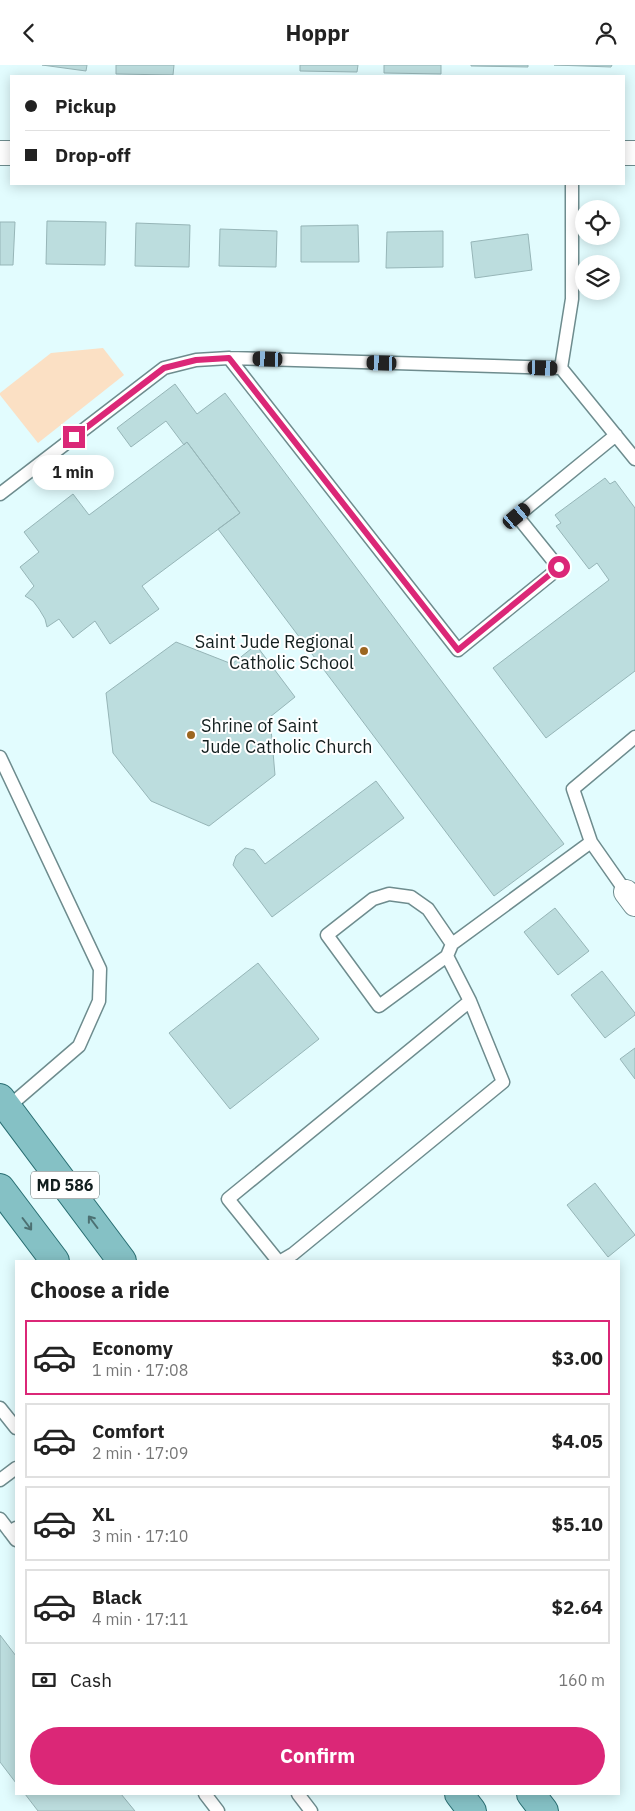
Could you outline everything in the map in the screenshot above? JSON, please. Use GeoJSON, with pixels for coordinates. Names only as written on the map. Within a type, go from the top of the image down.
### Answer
{"type":"FeatureCollection","features":[{"type":"Feature","properties":{"kind":"main road","name":"MD 586"},"geometry":{"type":"LineString","coordinates":[[4,1103],[121,1260]]}},
{"type":"Feature","properties":{"kind":"main road","name":"MD 586"},"geometry":{"type":"LineString","coordinates":[[0,1188],[54,1260]]}},
{"type":"Feature","properties":{"kind":"main road"},"geometry":{"type":"LineString","coordinates":[[460,1795],[472,1811]]}},
{"type":"Feature","properties":{"kind":"main road"},"geometry":{"type":"LineString","coordinates":[[532,1795],[544,1811]]}},
{"type":"Feature","properties":{"kind":"lane"},"geometry":{"type":"LineString","coordinates":[[572,185],[572,299],[562,369],[635,459]]}},
{"type":"Feature","properties":{"kind":"lane"},"geometry":{"type":"LineString","coordinates":[[0,494],[164,368],[196,360],[229,358],[562,369]]}},
{"type":"Feature","properties":{"kind":"lane"},"geometry":{"type":"LineString","coordinates":[[229,358],[458,650],[559,567],[517,516],[616,435]]}},
{"type":"Feature","properties":{"kind":"lane"},"geometry":{"type":"LineString","coordinates":[[630,898],[591,842],[573,789],[635,737]]}},
{"type":"Feature","properties":{"kind":"lane"},"geometry":{"type":"LineString","coordinates":[[0,757],[100,969],[99,1001],[79,1046],[4,1103]]}},
{"type":"Feature","properties":{"kind":"lane"},"geometry":{"type":"LineString","coordinates":[[452,944],[428,909],[411,897],[390,894],[373,899],[327,935],[379,1007],[447,956],[452,944],[591,842]]}},
{"type":"Feature","properties":{"kind":"lane"},"geometry":{"type":"LineString","coordinates":[[294,1258],[503,1082],[470,1001],[447,956]]}},
{"type":"Feature","properties":{"kind":"lane"},"geometry":{"type":"LineString","coordinates":[[278,1260],[228,1199],[470,1001]]}},
{"type":"Feature","properties":{"kind":"lane"},"geometry":{"type":"LineString","coordinates":[[0,1408],[15,1427]]}},
{"type":"Feature","properties":{"kind":"lane"},"geometry":{"type":"LineString","coordinates":[[0,1480],[15,1469]]}},
{"type":"Feature","properties":{"kind":"lane"},"geometry":{"type":"LineString","coordinates":[[0,1519],[14,1533]]}},
{"type":"Feature","properties":{"kind":"lane"},"geometry":{"type":"LineString","coordinates":[[206,1795],[218,1811]]}},
{"type":"Feature","properties":{"kind":"lane"},"geometry":{"type":"LineString","coordinates":[[299,1795],[311,1811]]}},
{"type":"Feature","properties":{"kind":"shaded area"},"geometry":{"type":"Polygon","coordinates":[[[103,348],[124,375],[38,443],[0,393],[51,353],[103,348]]]}},
{"type":"Feature","properties":{"kind":"building"},"geometry":{"type":"Polygon","coordinates":[[[42,65],[87,65],[86,71],[42,65]]]}},
{"type":"Feature","properties":{"kind":"building"},"geometry":{"type":"Polygon","coordinates":[[[116,65],[174,65],[173,75],[116,74],[116,65]]]}},
{"type":"Feature","properties":{"kind":"building"},"geometry":{"type":"Polygon","coordinates":[[[300,65],[358,65],[357,72],[300,71],[300,65]]]}},
{"type":"Feature","properties":{"kind":"building"},"geometry":{"type":"Polygon","coordinates":[[[384,65],[441,65],[441,74],[384,73],[384,65]]]}},
{"type":"Feature","properties":{"kind":"building"},"geometry":{"type":"Polygon","coordinates":[[[528,65],[528,67],[471,66],[528,65]]]}},
{"type":"Feature","properties":{"kind":"building"},"geometry":{"type":"Polygon","coordinates":[[[554,65],[612,65],[611,67],[554,65]]]}},
{"type":"Feature","properties":{"kind":"building"},"geometry":{"type":"Polygon","coordinates":[[[47,221],[106,222],[105,265],[46,264],[47,221]]]}},
{"type":"Feature","properties":{"kind":"building"},"geometry":{"type":"Polygon","coordinates":[[[0,222],[15,222],[13,265],[0,265],[0,222]]]}},
{"type":"Feature","properties":{"kind":"building"},"geometry":{"type":"Polygon","coordinates":[[[136,223],[190,225],[189,267],[135,266],[136,223]]]}},
{"type":"Feature","properties":{"kind":"building"},"geometry":{"type":"Polygon","coordinates":[[[358,225],[359,262],[301,262],[301,226],[358,225]]]}},
{"type":"Feature","properties":{"kind":"building"},"geometry":{"type":"Polygon","coordinates":[[[220,229],[277,231],[276,267],[219,266],[220,229]]]}},
{"type":"Feature","properties":{"kind":"building"},"geometry":{"type":"Polygon","coordinates":[[[443,231],[443,267],[386,268],[387,232],[443,231]]]}},
{"type":"Feature","properties":{"kind":"building"},"geometry":{"type":"Polygon","coordinates":[[[528,234],[532,270],[475,278],[471,242],[528,234]]]}},
{"type":"Feature","properties":{"kind":"building"},"geometry":{"type":"Polygon","coordinates":[[[175,384],[197,414],[225,393],[564,844],[494,896],[218,529],[240,513],[187,442],[184,445],[166,421],[131,447],[117,428],[175,384]]]}},
{"type":"Feature","properties":{"kind":"building"},"geometry":{"type":"Polygon","coordinates":[[[187,442],[240,513],[142,586],[159,609],[110,644],[95,621],[73,638],[59,619],[47,627],[39,609],[33,601],[25,596],[34,586],[20,567],[39,552],[24,532],[73,494],[89,515],[187,442]]]}},
{"type":"Feature","properties":{"kind":"building"},"geometry":{"type":"Polygon","coordinates":[[[605,478],[610,484],[615,481],[635,508],[635,671],[546,738],[493,668],[609,580],[597,563],[589,569],[556,526],[561,523],[555,515],[605,478]]]}},
{"type":"Feature","properties":{"kind":"building","name":"Shrine of Saint Jude Catholic Church"},"geometry":{"type":"Polygon","coordinates":[[[176,642],[232,664],[256,645],[295,697],[270,717],[275,775],[209,826],[151,801],[113,753],[106,693],[176,642]]]}},
{"type":"Feature","properties":{"kind":"building"},"geometry":{"type":"Polygon","coordinates":[[[376,781],[404,818],[272,917],[233,865],[236,856],[245,848],[254,850],[265,864],[376,781]]]}},
{"type":"Feature","properties":{"kind":"building"},"geometry":{"type":"Polygon","coordinates":[[[555,908],[589,951],[558,975],[524,932],[555,908]]]}},
{"type":"Feature","properties":{"kind":"building"},"geometry":{"type":"Polygon","coordinates":[[[258,963],[319,1039],[230,1109],[169,1033],[258,963]]]}},
{"type":"Feature","properties":{"kind":"building"},"geometry":{"type":"Polygon","coordinates":[[[602,971],[635,1013],[635,1015],[605,1038],[571,995],[602,971]]]}},
{"type":"Feature","properties":{"kind":"building"},"geometry":{"type":"Polygon","coordinates":[[[635,1048],[635,1079],[620,1059],[635,1048]]]}},
{"type":"Feature","properties":{"kind":"building"},"geometry":{"type":"Polygon","coordinates":[[[595,1183],[635,1235],[608,1257],[567,1205],[595,1183]]]}},
{"type":"Feature","properties":{"kind":"building"},"geometry":{"type":"Polygon","coordinates":[[[0,1635],[15,1655],[15,1782],[0,1762],[0,1635]]]}},
{"type":"Feature","properties":{"kind":"building"},"geometry":{"type":"Polygon","coordinates":[[[26,1795],[122,1795],[135,1811],[38,1811],[26,1795]]]}},
{"type":"Feature","properties":{"kind":"place","name":"Saint Jude Regional Catholic School"},"geometry":{"type":"Point","coordinates":[364,651]}},
{"type":"Feature","properties":{"kind":"place","name":"Shrine of Saint Jude Catholic Church"},"geometry":{"type":"Point","coordinates":[191,735]}},
{"type":"Feature","properties":{"kind":"route"},"geometry":{"type":"LineString","coordinates":[[74,437],[164,368],[196,360],[229,358],[458,650],[559,567]]}}]}
